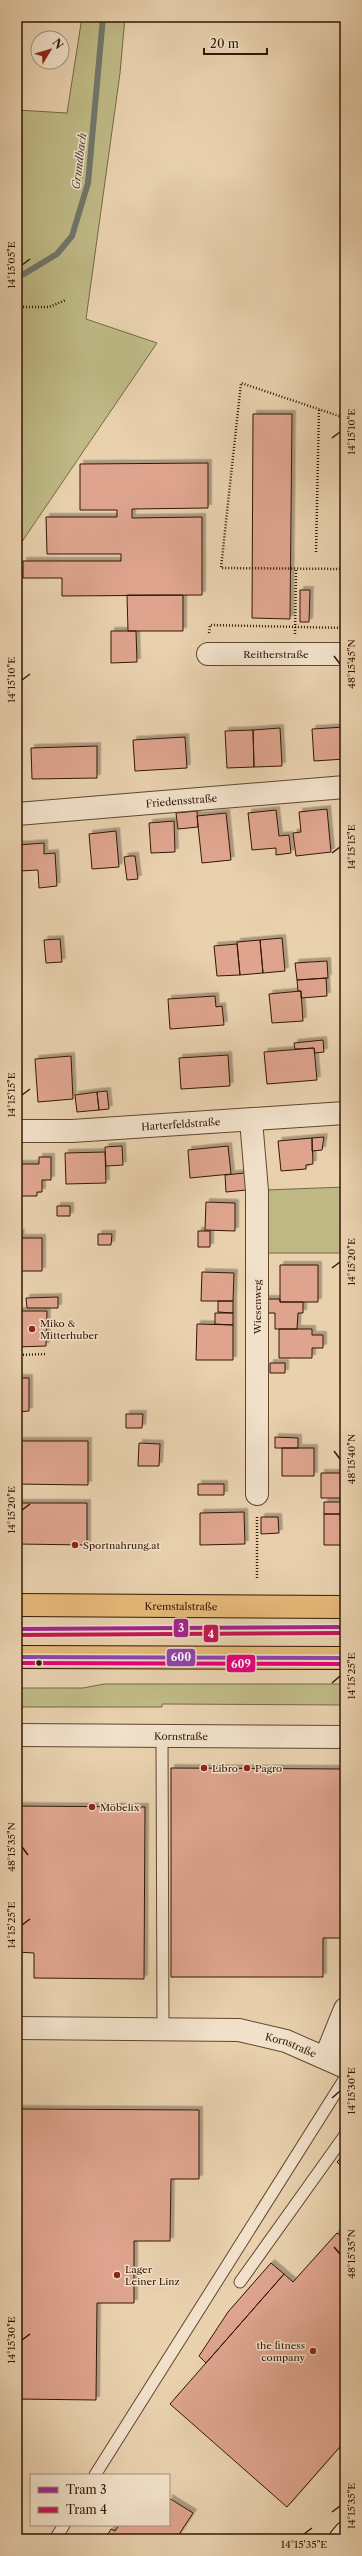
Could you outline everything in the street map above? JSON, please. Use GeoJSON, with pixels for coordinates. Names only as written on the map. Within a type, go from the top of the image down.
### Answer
{"type":"FeatureCollection","features":[{"type":"Feature","properties":{"kind":"main road","name":"Kremstalstraße"},"geometry":{"type":"LineString","coordinates":[[17,1605],[345,1607]]}},
{"type":"Feature","properties":{"kind":"main road"},"geometry":{"type":"LineString","coordinates":[[17,1657],[345,1658]]}},
{"type":"Feature","properties":{"kind":"street","name":"Reitherstraße"},"geometry":{"type":"LineString","coordinates":[[208,654],[345,654]]}},
{"type":"Feature","properties":{"kind":"street","name":"Friedensstraße"},"geometry":{"type":"LineString","coordinates":[[17,814],[345,788]]}},
{"type":"Feature","properties":{"kind":"street","name":"Harterfeldstraße"},"geometry":{"type":"LineString","coordinates":[[17,1131],[72,1131],[345,1113]]}},
{"type":"Feature","properties":{"kind":"street","name":"Wiesenweg"},"geometry":{"type":"LineString","coordinates":[[251,1120],[257,1191],[257,1494]]}},
{"type":"Feature","properties":{"kind":"street","name":"Kornstraße"},"geometry":{"type":"LineString","coordinates":[[17,1735],[345,1737]]}},
{"type":"Feature","properties":{"kind":"street","name":"Kornstraße"},"geometry":{"type":"LineString","coordinates":[[326,2056],[345,2009]]}},
{"type":"Feature","properties":{"kind":"street","name":"Kornstraße"},"geometry":{"type":"LineString","coordinates":[[17,2028],[163,2028],[239,2030],[263,2034],[326,2056],[345,2067]]}},
{"type":"Feature","properties":{"kind":"street"},"geometry":{"type":"LineString","coordinates":[[340,2539],[345,2533]]}},
{"type":"Feature","properties":{"kind":"lane"},"geometry":{"type":"LineString","coordinates":[[162,1736],[163,2028]]}},
{"type":"Feature","properties":{"kind":"lane"},"geometry":{"type":"LineString","coordinates":[[96,2474],[345,2078]]}},
{"type":"Feature","properties":{"kind":"lane"},"geometry":{"type":"LineString","coordinates":[[240,2282],[345,2135]]}},
{"type":"Feature","properties":{"kind":"lane"},"geometry":{"type":"LineString","coordinates":[[55,2539],[63,2526]]}},
{"type":"Feature","properties":{"kind":"path"},"geometry":{"type":"LineString","coordinates":[[17,307],[48,307],[66,300]]}},
{"type":"Feature","properties":{"kind":"path"},"geometry":{"type":"LineString","coordinates":[[345,418],[241,383],[221,568],[345,569]]}},
{"type":"Feature","properties":{"kind":"path"},"geometry":{"type":"LineString","coordinates":[[316,552],[319,409]]}},
{"type":"Feature","properties":{"kind":"path"},"geometry":{"type":"LineString","coordinates":[[294,654],[296,569]]}},
{"type":"Feature","properties":{"kind":"path"},"geometry":{"type":"LineString","coordinates":[[208,654],[210,625],[345,628]]}},
{"type":"Feature","properties":{"kind":"path"},"geometry":{"type":"LineString","coordinates":[[17,1355],[46,1354]]}},
{"type":"Feature","properties":{"kind":"path"},"geometry":{"type":"LineString","coordinates":[[257,1494],[257,1578]]}},
{"type":"Feature","properties":{"kind":"shaded area"},"geometry":{"type":"Polygon","coordinates":[[[82,17],[125,17],[120,73],[86,319],[157,343],[17,549],[17,110],[67,113],[82,17]]]}},
{"type":"Feature","properties":{"kind":"shaded area"},"geometry":{"type":"Polygon","coordinates":[[[345,1187],[345,1253],[265,1253],[265,1190],[345,1187]]]}},
{"type":"Feature","properties":{"kind":"shaded area"},"geometry":{"type":"Polygon","coordinates":[[[104,1684],[345,1684],[345,1705],[162,1704],[162,1707],[17,1707],[17,1688],[83,1688],[104,1684]]]}},
{"type":"Feature","properties":{"kind":"building"},"geometry":{"type":"Polygon","coordinates":[[[253,414],[292,414],[290,619],[252,618],[253,414]]]}},
{"type":"Feature","properties":{"kind":"building"},"geometry":{"type":"Polygon","coordinates":[[[208,463],[208,508],[132,509],[132,518],[202,517],[202,595],[62,596],[62,578],[23,578],[23,561],[121,561],[121,554],[47,554],[46,517],[117,517],[117,510],[80,510],[80,464],[208,463]]]}},
{"type":"Feature","properties":{"kind":"building"},"geometry":{"type":"Polygon","coordinates":[[[300,590],[310,590],[309,622],[300,622],[300,590]]]}},
{"type":"Feature","properties":{"kind":"building"},"geometry":{"type":"Polygon","coordinates":[[[127,595],[183,595],[183,631],[128,631],[127,595]]]}},
{"type":"Feature","properties":{"kind":"building"},"geometry":{"type":"Polygon","coordinates":[[[111,631],[136,631],[137,662],[111,663],[111,631]]]}},
{"type":"Feature","properties":{"kind":"building"},"geometry":{"type":"Polygon","coordinates":[[[345,727],[345,759],[314,761],[312,729],[345,727]]]}},
{"type":"Feature","properties":{"kind":"building"},"geometry":{"type":"Polygon","coordinates":[[[280,728],[282,766],[254,767],[253,730],[280,728]]]}},
{"type":"Feature","properties":{"kind":"building"},"geometry":{"type":"Polygon","coordinates":[[[253,730],[254,767],[227,768],[225,731],[253,730]]]}},
{"type":"Feature","properties":{"kind":"building"},"geometry":{"type":"Polygon","coordinates":[[[185,737],[187,768],[135,771],[133,740],[185,737]]]}},
{"type":"Feature","properties":{"kind":"building"},"geometry":{"type":"Polygon","coordinates":[[[97,746],[97,778],[32,779],[31,748],[97,746]]]}},
{"type":"Feature","properties":{"kind":"building"},"geometry":{"type":"Polygon","coordinates":[[[327,809],[331,852],[296,856],[293,833],[301,832],[299,812],[327,809]]]}},
{"type":"Feature","properties":{"kind":"building"},"geometry":{"type":"Polygon","coordinates":[[[276,810],[279,836],[289,835],[291,853],[276,855],[276,848],[252,850],[248,813],[276,810]]]}},
{"type":"Feature","properties":{"kind":"building"},"geometry":{"type":"Polygon","coordinates":[[[197,811],[198,827],[178,829],[176,813],[197,811]]]}},
{"type":"Feature","properties":{"kind":"building"},"geometry":{"type":"Polygon","coordinates":[[[226,813],[231,860],[202,863],[197,816],[226,813]]]}},
{"type":"Feature","properties":{"kind":"building"},"geometry":{"type":"Polygon","coordinates":[[[174,821],[175,852],[151,853],[149,823],[174,821]]]}},
{"type":"Feature","properties":{"kind":"building"},"geometry":{"type":"Polygon","coordinates":[[[116,831],[119,867],[92,869],[89,834],[116,831]]]}},
{"type":"Feature","properties":{"kind":"building"},"geometry":{"type":"Polygon","coordinates":[[[44,843],[44,854],[55,853],[57,886],[39,888],[38,870],[20,871],[18,845],[44,843]]]}},
{"type":"Feature","properties":{"kind":"building"},"geometry":{"type":"Polygon","coordinates":[[[135,856],[138,879],[127,880],[124,857],[135,856]]]}},
{"type":"Feature","properties":{"kind":"building"},"geometry":{"type":"Polygon","coordinates":[[[282,938],[285,971],[263,973],[260,940],[282,938]]]}},
{"type":"Feature","properties":{"kind":"building"},"geometry":{"type":"Polygon","coordinates":[[[60,939],[62,962],[46,963],[44,940],[60,939]]]}},
{"type":"Feature","properties":{"kind":"building"},"geometry":{"type":"Polygon","coordinates":[[[260,940],[263,973],[240,975],[237,942],[260,940]]]}},
{"type":"Feature","properties":{"kind":"building"},"geometry":{"type":"Polygon","coordinates":[[[237,944],[240,975],[217,976],[214,946],[237,944]]]}},
{"type":"Feature","properties":{"kind":"building"},"geometry":{"type":"Polygon","coordinates":[[[327,961],[328,978],[297,980],[295,963],[327,961]]]}},
{"type":"Feature","properties":{"kind":"building"},"geometry":{"type":"Polygon","coordinates":[[[326,978],[327,996],[301,998],[301,991],[298,991],[297,980],[326,978]]]}},
{"type":"Feature","properties":{"kind":"building"},"geometry":{"type":"Polygon","coordinates":[[[301,991],[303,1021],[272,1023],[269,994],[301,991]]]}},
{"type":"Feature","properties":{"kind":"building"},"geometry":{"type":"Polygon","coordinates":[[[215,996],[216,1007],[222,1006],[224,1025],[170,1029],[168,999],[215,996]]]}},
{"type":"Feature","properties":{"kind":"building"},"geometry":{"type":"Polygon","coordinates":[[[323,1040],[324,1052],[315,1053],[314,1048],[295,1049],[294,1043],[323,1040]]]}},
{"type":"Feature","properties":{"kind":"building"},"geometry":{"type":"Polygon","coordinates":[[[314,1048],[317,1080],[267,1084],[264,1052],[314,1048]]]}},
{"type":"Feature","properties":{"kind":"building"},"geometry":{"type":"Polygon","coordinates":[[[228,1055],[230,1086],[181,1089],[179,1058],[228,1055]]]}},
{"type":"Feature","properties":{"kind":"building"},"geometry":{"type":"Polygon","coordinates":[[[71,1056],[73,1099],[38,1102],[35,1059],[71,1056]]]}},
{"type":"Feature","properties":{"kind":"building"},"geometry":{"type":"Polygon","coordinates":[[[107,1091],[109,1109],[99,1110],[97,1092],[107,1091]]]}},
{"type":"Feature","properties":{"kind":"building"},"geometry":{"type":"Polygon","coordinates":[[[97,1092],[99,1110],[77,1112],[75,1095],[97,1092]]]}},
{"type":"Feature","properties":{"kind":"building"},"geometry":{"type":"Polygon","coordinates":[[[324,1137],[322,1150],[312,1151],[312,1138],[324,1137]]]}},
{"type":"Feature","properties":{"kind":"building"},"geometry":{"type":"Polygon","coordinates":[[[312,1138],[313,1164],[306,1165],[306,1169],[281,1171],[278,1141],[312,1138]]]}},
{"type":"Feature","properties":{"kind":"building"},"geometry":{"type":"Polygon","coordinates":[[[122,1146],[123,1165],[106,1166],[105,1147],[122,1146]]]}},
{"type":"Feature","properties":{"kind":"building"},"geometry":{"type":"Polygon","coordinates":[[[228,1146],[231,1174],[190,1178],[188,1150],[228,1146]]]}},
{"type":"Feature","properties":{"kind":"building"},"geometry":{"type":"Polygon","coordinates":[[[105,1152],[106,1183],[66,1184],[65,1153],[105,1152]]]}},
{"type":"Feature","properties":{"kind":"building"},"geometry":{"type":"Polygon","coordinates":[[[39,1157],[51,1157],[51,1180],[42,1180],[42,1192],[37,1192],[37,1196],[17,1196],[17,1164],[39,1164],[39,1157]]]}},
{"type":"Feature","properties":{"kind":"building"},"geometry":{"type":"Polygon","coordinates":[[[245,1173],[246,1190],[226,1192],[225,1175],[245,1173]]]}},
{"type":"Feature","properties":{"kind":"building"},"geometry":{"type":"Polygon","coordinates":[[[206,1202],[235,1203],[235,1231],[205,1230],[206,1202]]]}},
{"type":"Feature","properties":{"kind":"building"},"geometry":{"type":"Polygon","coordinates":[[[57,1206],[70,1206],[70,1216],[57,1216],[57,1206]]]}},
{"type":"Feature","properties":{"kind":"building"},"geometry":{"type":"Polygon","coordinates":[[[198,1231],[210,1231],[210,1247],[198,1247],[198,1231]]]}},
{"type":"Feature","properties":{"kind":"building"},"geometry":{"type":"Polygon","coordinates":[[[17,1233],[21,1233],[20,1238],[42,1238],[42,1271],[17,1271],[17,1233]]]}},
{"type":"Feature","properties":{"kind":"building"},"geometry":{"type":"Polygon","coordinates":[[[98,1234],[112,1234],[111,1245],[98,1245],[98,1234]]]}},
{"type":"Feature","properties":{"kind":"building"},"geometry":{"type":"Polygon","coordinates":[[[280,1265],[318,1265],[318,1302],[280,1302],[280,1265]]]}},
{"type":"Feature","properties":{"kind":"building"},"geometry":{"type":"Polygon","coordinates":[[[202,1272],[234,1273],[233,1301],[201,1301],[202,1272]]]}},
{"type":"Feature","properties":{"kind":"building"},"geometry":{"type":"Polygon","coordinates":[[[58,1297],[58,1308],[27,1308],[26,1298],[58,1297]]]}},
{"type":"Feature","properties":{"kind":"building"},"geometry":{"type":"Polygon","coordinates":[[[265,1299],[280,1299],[280,1302],[303,1302],[303,1313],[298,1313],[297,1329],[275,1329],[275,1313],[265,1313],[265,1299]]]}},
{"type":"Feature","properties":{"kind":"building"},"geometry":{"type":"Polygon","coordinates":[[[218,1301],[233,1301],[233,1313],[218,1312],[218,1301]]]}},
{"type":"Feature","properties":{"kind":"building","name":"Miko & Mitterhuber"},"geometry":{"type":"Polygon","coordinates":[[[17,1311],[47,1311],[46,1346],[17,1347],[17,1311]]]}},
{"type":"Feature","properties":{"kind":"building"},"geometry":{"type":"Polygon","coordinates":[[[215,1313],[233,1313],[233,1325],[215,1324],[215,1313]]]}},
{"type":"Feature","properties":{"kind":"building"},"geometry":{"type":"Polygon","coordinates":[[[197,1324],[233,1325],[233,1360],[196,1360],[197,1324]]]}},
{"type":"Feature","properties":{"kind":"building"},"geometry":{"type":"Polygon","coordinates":[[[279,1329],[312,1329],[312,1335],[323,1335],[323,1348],[312,1348],[312,1358],[279,1358],[279,1329]]]}},
{"type":"Feature","properties":{"kind":"building"},"geometry":{"type":"Polygon","coordinates":[[[270,1363],[285,1363],[285,1373],[270,1373],[270,1363]]]}},
{"type":"Feature","properties":{"kind":"building"},"geometry":{"type":"Polygon","coordinates":[[[17,1378],[29,1378],[29,1411],[17,1412],[17,1378]]]}},
{"type":"Feature","properties":{"kind":"building"},"geometry":{"type":"Polygon","coordinates":[[[126,1414],[143,1414],[142,1428],[126,1428],[126,1414]]]}},
{"type":"Feature","properties":{"kind":"building"},"geometry":{"type":"Polygon","coordinates":[[[275,1437],[298,1438],[298,1448],[275,1448],[275,1437]]]}},
{"type":"Feature","properties":{"kind":"building"},"geometry":{"type":"Polygon","coordinates":[[[17,1441],[88,1441],[88,1485],[17,1484],[17,1441]]]}},
{"type":"Feature","properties":{"kind":"building"},"geometry":{"type":"Polygon","coordinates":[[[139,1443],[160,1444],[159,1466],[138,1466],[139,1443]]]}},
{"type":"Feature","properties":{"kind":"building"},"geometry":{"type":"Polygon","coordinates":[[[282,1448],[314,1448],[314,1476],[282,1476],[282,1448]]]}},
{"type":"Feature","properties":{"kind":"building"},"geometry":{"type":"Polygon","coordinates":[[[321,1473],[345,1473],[345,1498],[321,1498],[321,1473]]]}},
{"type":"Feature","properties":{"kind":"building"},"geometry":{"type":"Polygon","coordinates":[[[198,1484],[224,1484],[224,1495],[198,1495],[198,1484]]]}},
{"type":"Feature","properties":{"kind":"building"},"geometry":{"type":"Polygon","coordinates":[[[324,1502],[345,1502],[345,1514],[324,1514],[324,1502]]]}},
{"type":"Feature","properties":{"kind":"building"},"geometry":{"type":"Polygon","coordinates":[[[17,1503],[87,1503],[87,1545],[17,1544],[17,1503]]]}},
{"type":"Feature","properties":{"kind":"building"},"geometry":{"type":"Polygon","coordinates":[[[244,1512],[245,1544],[200,1545],[200,1513],[244,1512]]]}},
{"type":"Feature","properties":{"kind":"building"},"geometry":{"type":"Polygon","coordinates":[[[324,1514],[345,1514],[345,1545],[324,1545],[324,1514]]]}},
{"type":"Feature","properties":{"kind":"building"},"geometry":{"type":"Polygon","coordinates":[[[261,1517],[278,1517],[279,1533],[261,1534],[261,1517]]]}},
{"type":"Feature","properties":{"kind":"building"},"geometry":{"type":"Polygon","coordinates":[[[171,1768],[345,1769],[345,1938],[323,1938],[323,1977],[171,1977],[171,1768]]]}},
{"type":"Feature","properties":{"kind":"building"},"geometry":{"type":"Polygon","coordinates":[[[17,1806],[145,1807],[144,1979],[34,1978],[34,1953],[17,1952],[17,1806]]]}},
{"type":"Feature","properties":{"kind":"building"},"geometry":{"type":"Polygon","coordinates":[[[17,2109],[199,2110],[199,2179],[171,2179],[170,2241],[134,2241],[134,2303],[97,2303],[96,2400],[17,2399],[17,2109]]]}},
{"type":"Feature","properties":{"kind":"building"},"geometry":{"type":"Polygon","coordinates":[[[345,2153],[345,2170],[337,2162],[345,2153]]]}},
{"type":"Feature","properties":{"kind":"building"},"geometry":{"type":"Polygon","coordinates":[[[337,2233],[343,2238],[345,2236],[345,2441],[287,2507],[170,2404],[284,2274],[293,2282],[337,2233]]]}},
{"type":"Feature","properties":{"kind":"building"},"geometry":{"type":"Polygon","coordinates":[[[271,2263],[284,2274],[206,2363],[199,2356],[228,2312],[271,2263]]]}},
{"type":"Feature","properties":{"kind":"building"},"geometry":{"type":"Polygon","coordinates":[[[170,2499],[193,2513],[176,2539],[105,2539],[111,2529],[115,2531],[118,2526],[170,2526],[170,2499]]]}},
{"type":"Feature","properties":{"kind":"waterway","name":"Grundbach"},"geometry":{"type":"LineString","coordinates":[[17,273],[24,274],[57,254],[72,236],[88,183],[103,17]]}},
{"type":"Feature","properties":{"kind":"tram line","name":"3"},"geometry":{"type":"LineString","coordinates":[[17,1629],[345,1627]]}},
{"type":"Feature","properties":{"kind":"tram line","name":"4"},"geometry":{"type":"LineString","coordinates":[[17,1635],[345,1633]]}},
{"type":"Feature","properties":{"kind":"transit line","name":"600"},"geometry":{"type":"LineString","coordinates":[[17,1657],[345,1658]]}},
{"type":"Feature","properties":{"kind":"transit line","name":"609"},"geometry":{"type":"LineString","coordinates":[[17,1663],[345,1664]]}},
{"type":"Feature","properties":{"kind":"place","name":"Miko & Mitterhuber"},"geometry":{"type":"Point","coordinates":[32,1329]}},
{"type":"Feature","properties":{"kind":"place","name":"Sportnahrung.at"},"geometry":{"type":"Point","coordinates":[75,1545]}},
{"type":"Feature","properties":{"kind":"place","name":"Libro"},"geometry":{"type":"Point","coordinates":[204,1768]}},
{"type":"Feature","properties":{"kind":"place","name":"Pagro"},"geometry":{"type":"Point","coordinates":[247,1768]}},
{"type":"Feature","properties":{"kind":"place","name":"Möbelix"},"geometry":{"type":"Point","coordinates":[92,1807]}},
{"type":"Feature","properties":{"kind":"place","name":"Lager Leiner Linz"},"geometry":{"type":"Point","coordinates":[117,2275]}},
{"type":"Feature","properties":{"kind":"place","name":"the fitness company"},"geometry":{"type":"Point","coordinates":[313,2351]}}]}
